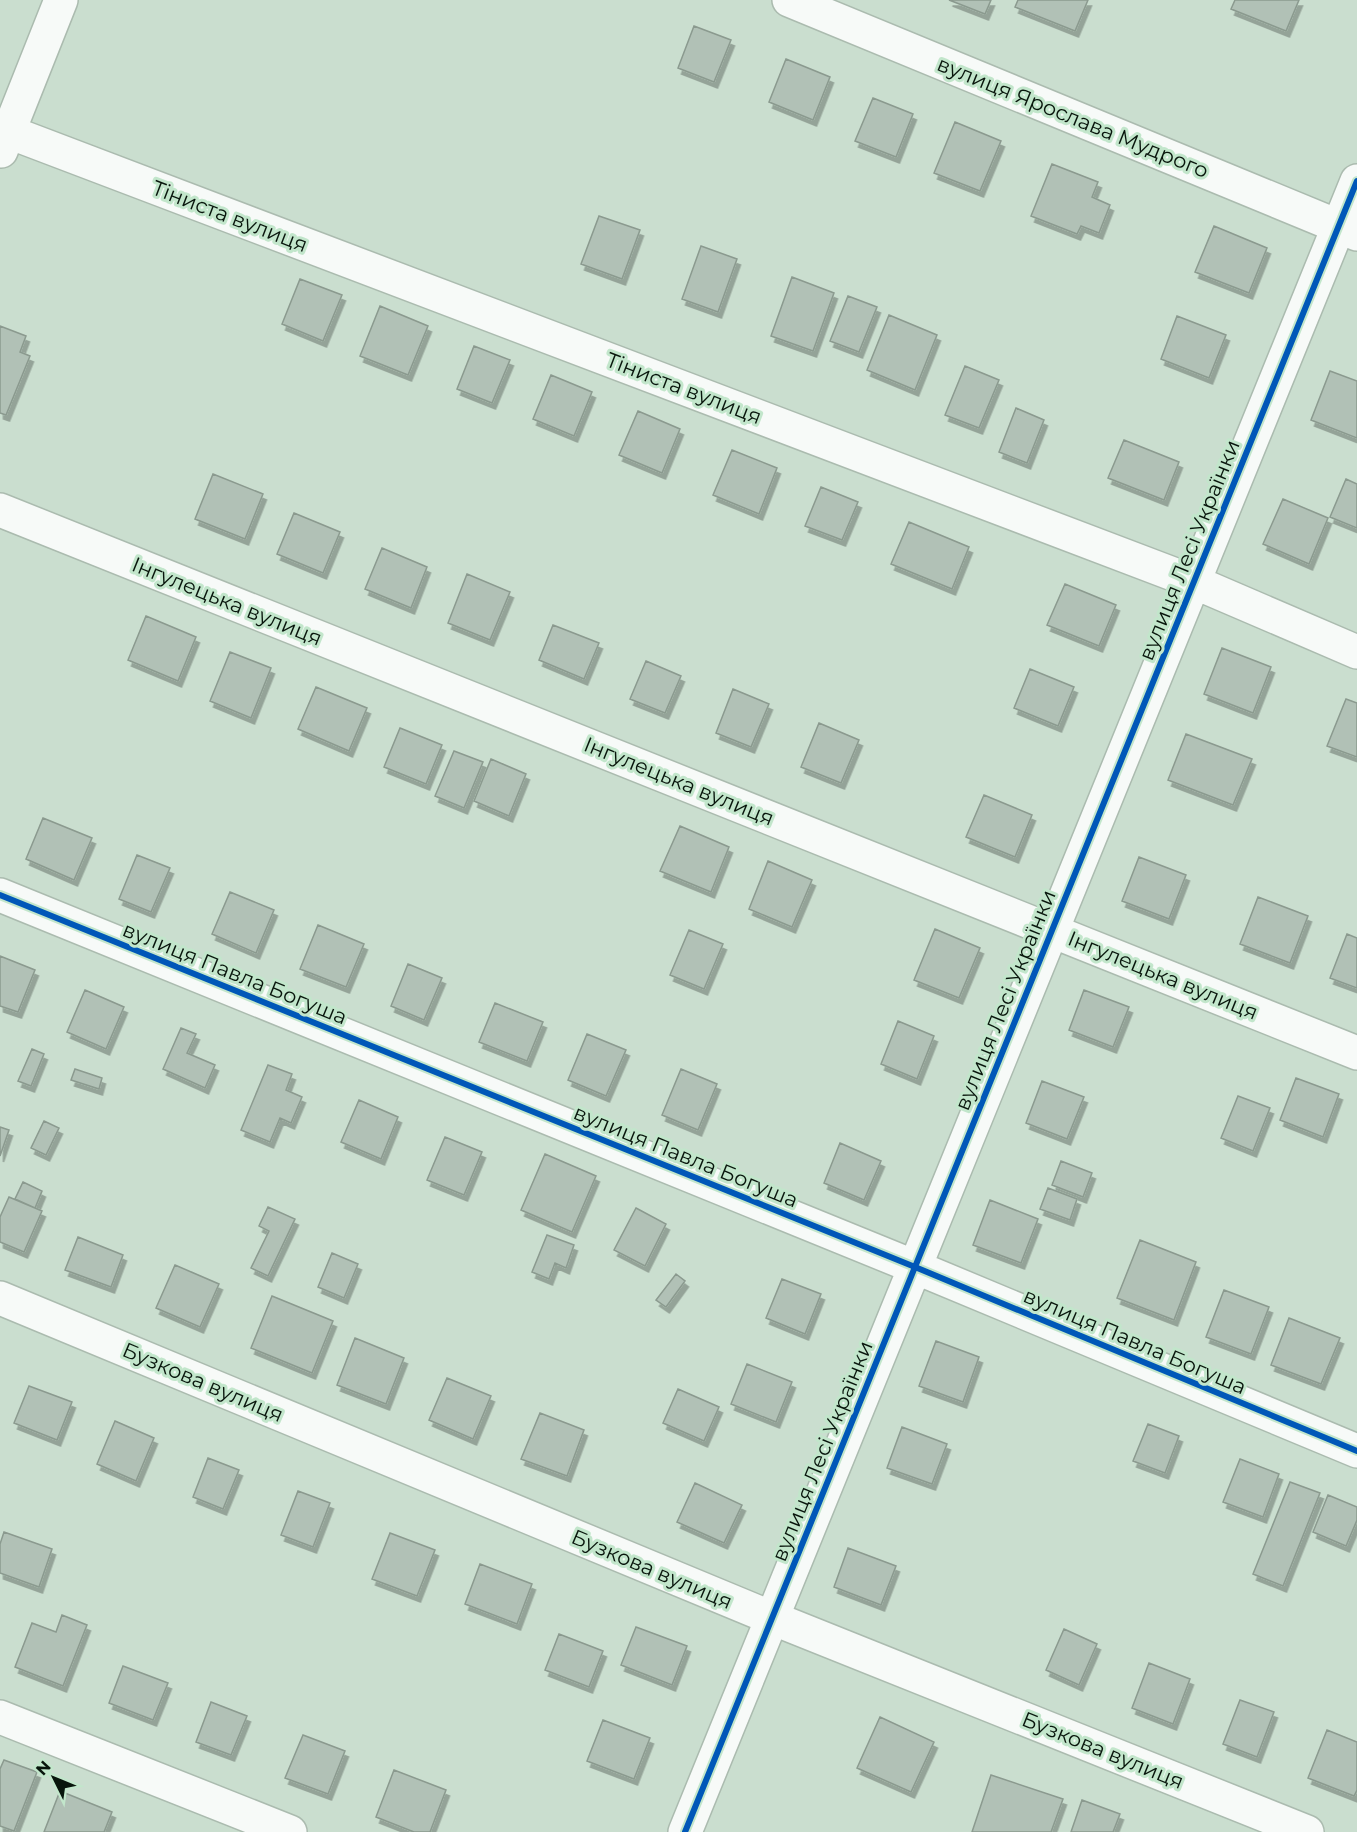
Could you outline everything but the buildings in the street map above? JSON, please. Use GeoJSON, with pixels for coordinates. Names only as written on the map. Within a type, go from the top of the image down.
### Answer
{"type":"FeatureCollection","features":[{"type":"Feature","properties":{"kind":"street"},"geometry":{"type":"LineString","coordinates":[[4,142],[62,0]]}},
{"type":"Feature","properties":{"kind":"street","name":"вулиця Ярослава Мудрого"},"geometry":{"type":"LineString","coordinates":[[789,0],[1348,230]]}},
{"type":"Feature","properties":{"kind":"street","name":"Тіниста вулиця"},"geometry":{"type":"LineString","coordinates":[[4,142],[1194,582],[1357,652]]}},
{"type":"Feature","properties":{"kind":"street","name":"вулиця Лесі Українки"},"geometry":{"type":"LineString","coordinates":[[685,1832],[1194,582],[1348,230],[1357,181]]}},
{"type":"Feature","properties":{"kind":"street","name":"Інгулецька вулиця"},"geometry":{"type":"LineString","coordinates":[[0,510],[1357,1053]]}},
{"type":"Feature","properties":{"kind":"street","name":"вулиця Павла Богуша"},"geometry":{"type":"LineString","coordinates":[[0,895],[915,1267],[1357,1451]]}},
{"type":"Feature","properties":{"kind":"street","name":"Бузкова вулиця"},"geometry":{"type":"LineString","coordinates":[[0,1298],[772,1618],[1307,1832]]}},
{"type":"Feature","properties":{"kind":"street"},"geometry":{"type":"LineString","coordinates":[[0,1717],[290,1832]]}},
{"type":"Feature","properties":{"kind":"cycle path"},"geometry":{"type":"LineString","coordinates":[[685,1832],[1357,181]]}},
{"type":"Feature","properties":{"kind":"cycle path"},"geometry":{"type":"LineString","coordinates":[[0,895],[915,1267],[1357,1451]]}}]}
